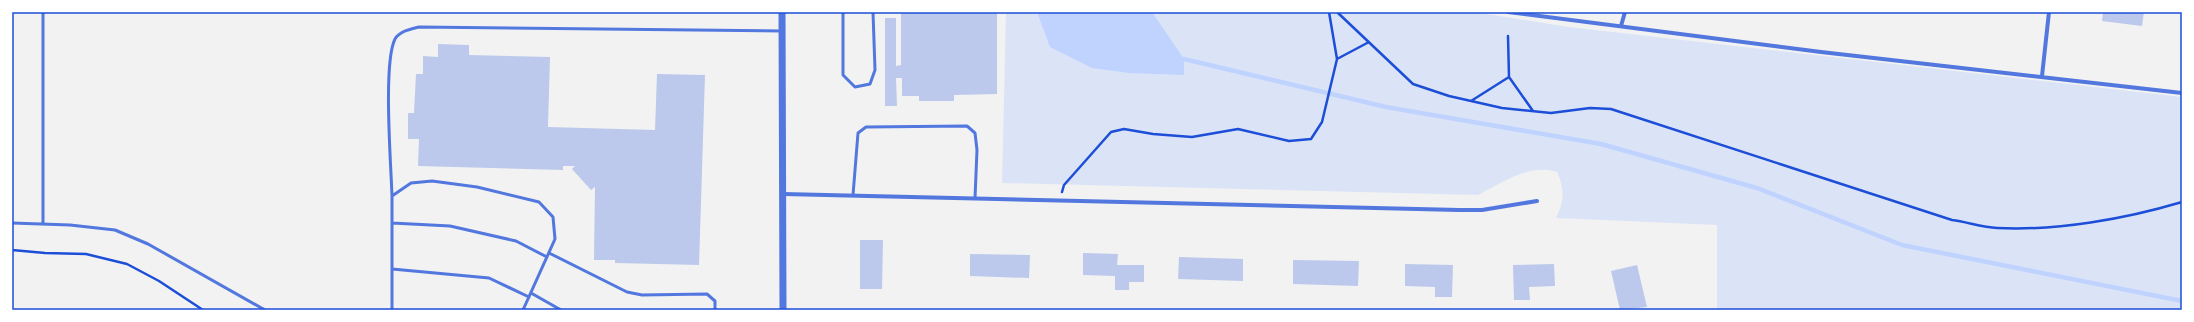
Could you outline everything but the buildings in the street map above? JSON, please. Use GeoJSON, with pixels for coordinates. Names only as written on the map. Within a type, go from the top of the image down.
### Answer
{"type":"FeatureCollection","features":[{"type":"Feature","properties":{"kind":"street"},"geometry":{"type":"LineString","coordinates":[[782,12],[783,310]]}},
{"type":"Feature","properties":{"kind":"street"},"geometry":{"type":"LineString","coordinates":[[1508,12],[1821,52],[2182,93]]}},
{"type":"Feature","properties":{"kind":"street"},"geometry":{"type":"LineString","coordinates":[[1621,26],[1625,12]]}},
{"type":"Feature","properties":{"kind":"street"},"geometry":{"type":"LineString","coordinates":[[2042,76],[2049,12]]}},
{"type":"Feature","properties":{"kind":"street"},"geometry":{"type":"LineString","coordinates":[[782,194],[1459,210],[1482,210],[1537,201]]}},
{"type":"Feature","properties":{"kind":"lane"},"geometry":{"type":"LineString","coordinates":[[43,12],[43,224]]}},
{"type":"Feature","properties":{"kind":"lane"},"geometry":{"type":"LineString","coordinates":[[842,12],[843,75],[855,87],[870,84],[875,70],[874,12]]}},
{"type":"Feature","properties":{"kind":"lane"},"geometry":{"type":"LineString","coordinates":[[392,310],[392,196],[389,67],[396,38],[405,30],[419,27],[782,31]]}},
{"type":"Feature","properties":{"kind":"lane"},"geometry":{"type":"LineString","coordinates":[[853,195],[858,133],[866,128],[967,126],[975,133],[978,150],[975,198]]}},
{"type":"Feature","properties":{"kind":"lane"},"geometry":{"type":"LineString","coordinates":[[392,196],[411,183],[432,181],[477,187],[539,202],[553,217],[555,239],[523,310]]}},
{"type":"Feature","properties":{"kind":"lane"},"geometry":{"type":"LineString","coordinates":[[12,223],[115,230],[148,244],[265,310]]}},
{"type":"Feature","properties":{"kind":"lane"},"geometry":{"type":"LineString","coordinates":[[392,223],[450,226],[516,241],[627,292],[642,295],[707,294],[715,301],[715,310]]}},
{"type":"Feature","properties":{"kind":"lane"},"geometry":{"type":"LineString","coordinates":[[392,269],[489,278],[529,297]]}},
{"type":"Feature","properties":{"kind":"lane"},"geometry":{"type":"LineString","coordinates":[[531,293],[560,310]]}},
{"type":"Feature","properties":{"kind":"path"},"geometry":{"type":"LineString","coordinates":[[1060,201],[1064,185],[1111,132],[1124,129],[1153,134],[1192,137],[1238,129],[1289,141],[1311,139],[1322,122],[1337,59],[1329,12]]}},
{"type":"Feature","properties":{"kind":"path"},"geometry":{"type":"LineString","coordinates":[[1336,12],[1413,84],[1449,96],[1502,108],[1551,114],[1590,108],[1611,109],[1952,220],[1996,228],[2039,228],[2144,214],[2182,202]]}},
{"type":"Feature","properties":{"kind":"path"},"geometry":{"type":"LineString","coordinates":[[1508,36],[1509,77],[1532,111]]}},
{"type":"Feature","properties":{"kind":"path"},"geometry":{"type":"LineString","coordinates":[[1337,59],[1369,42]]}},
{"type":"Feature","properties":{"kind":"path"},"geometry":{"type":"LineString","coordinates":[[1471,101],[1509,77]]}},
{"type":"Feature","properties":{"kind":"path"},"geometry":{"type":"LineString","coordinates":[[12,250],[45,253],[86,254],[127,264],[159,281],[203,310]]}},
{"type":"Feature","properties":{"kind":"shaded area"},"geometry":{"type":"Polygon","coordinates":[[[1006,12],[1475,12],[1569,27],[2182,97],[2182,310],[1717,310],[1717,225],[1556,218],[1562,201],[1560,178],[1557,172],[1547,170],[1526,172],[1506,180],[1478,195],[1002,183],[1006,12]]]}},
{"type":"Feature","properties":{"kind":"water"},"geometry":{"type":"Polygon","coordinates":[[[1037,12],[1152,12],[1184,59],[1184,75],[1129,73],[1092,68],[1050,47],[1037,12]]]}},
{"type":"Feature","properties":{"kind":"waterway"},"geometry":{"type":"LineString","coordinates":[[1184,59],[1386,107],[1601,144],[1757,188],[1902,245],[2182,301]]}}]}
